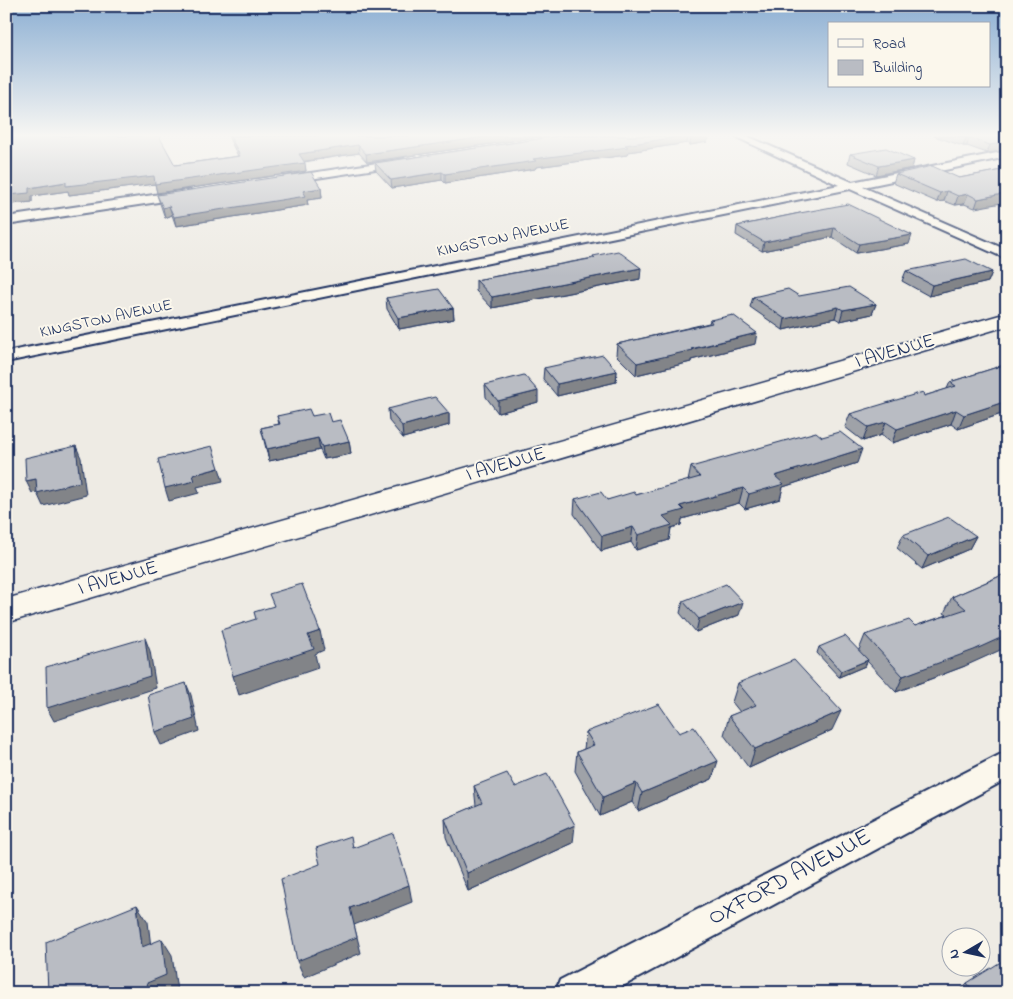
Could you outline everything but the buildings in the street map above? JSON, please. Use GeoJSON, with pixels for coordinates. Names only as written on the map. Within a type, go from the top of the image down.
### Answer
{"type":"FeatureCollection","features":[{"type":"Feature","properties":{"kind":"main road","name":"I AVENUE"},"geometry":{"type":"LineString","coordinates":[[6,611],[1007,319]]}},
{"type":"Feature","properties":{"kind":"street"},"geometry":{"type":"LineString","coordinates":[[847,183],[1007,255]]}},
{"type":"Feature","properties":{"kind":"street","name":"KINGSTON AVENUE"},"geometry":{"type":"LineString","coordinates":[[6,357],[864,183]]}},
{"type":"Feature","properties":{"kind":"street"},"geometry":{"type":"LineString","coordinates":[[6,221],[203,192]]}},
{"type":"Feature","properties":{"kind":"street","name":"OXFORD AVENUE"},"geometry":{"type":"LineString","coordinates":[[573,993],[1007,764]]}}]}
